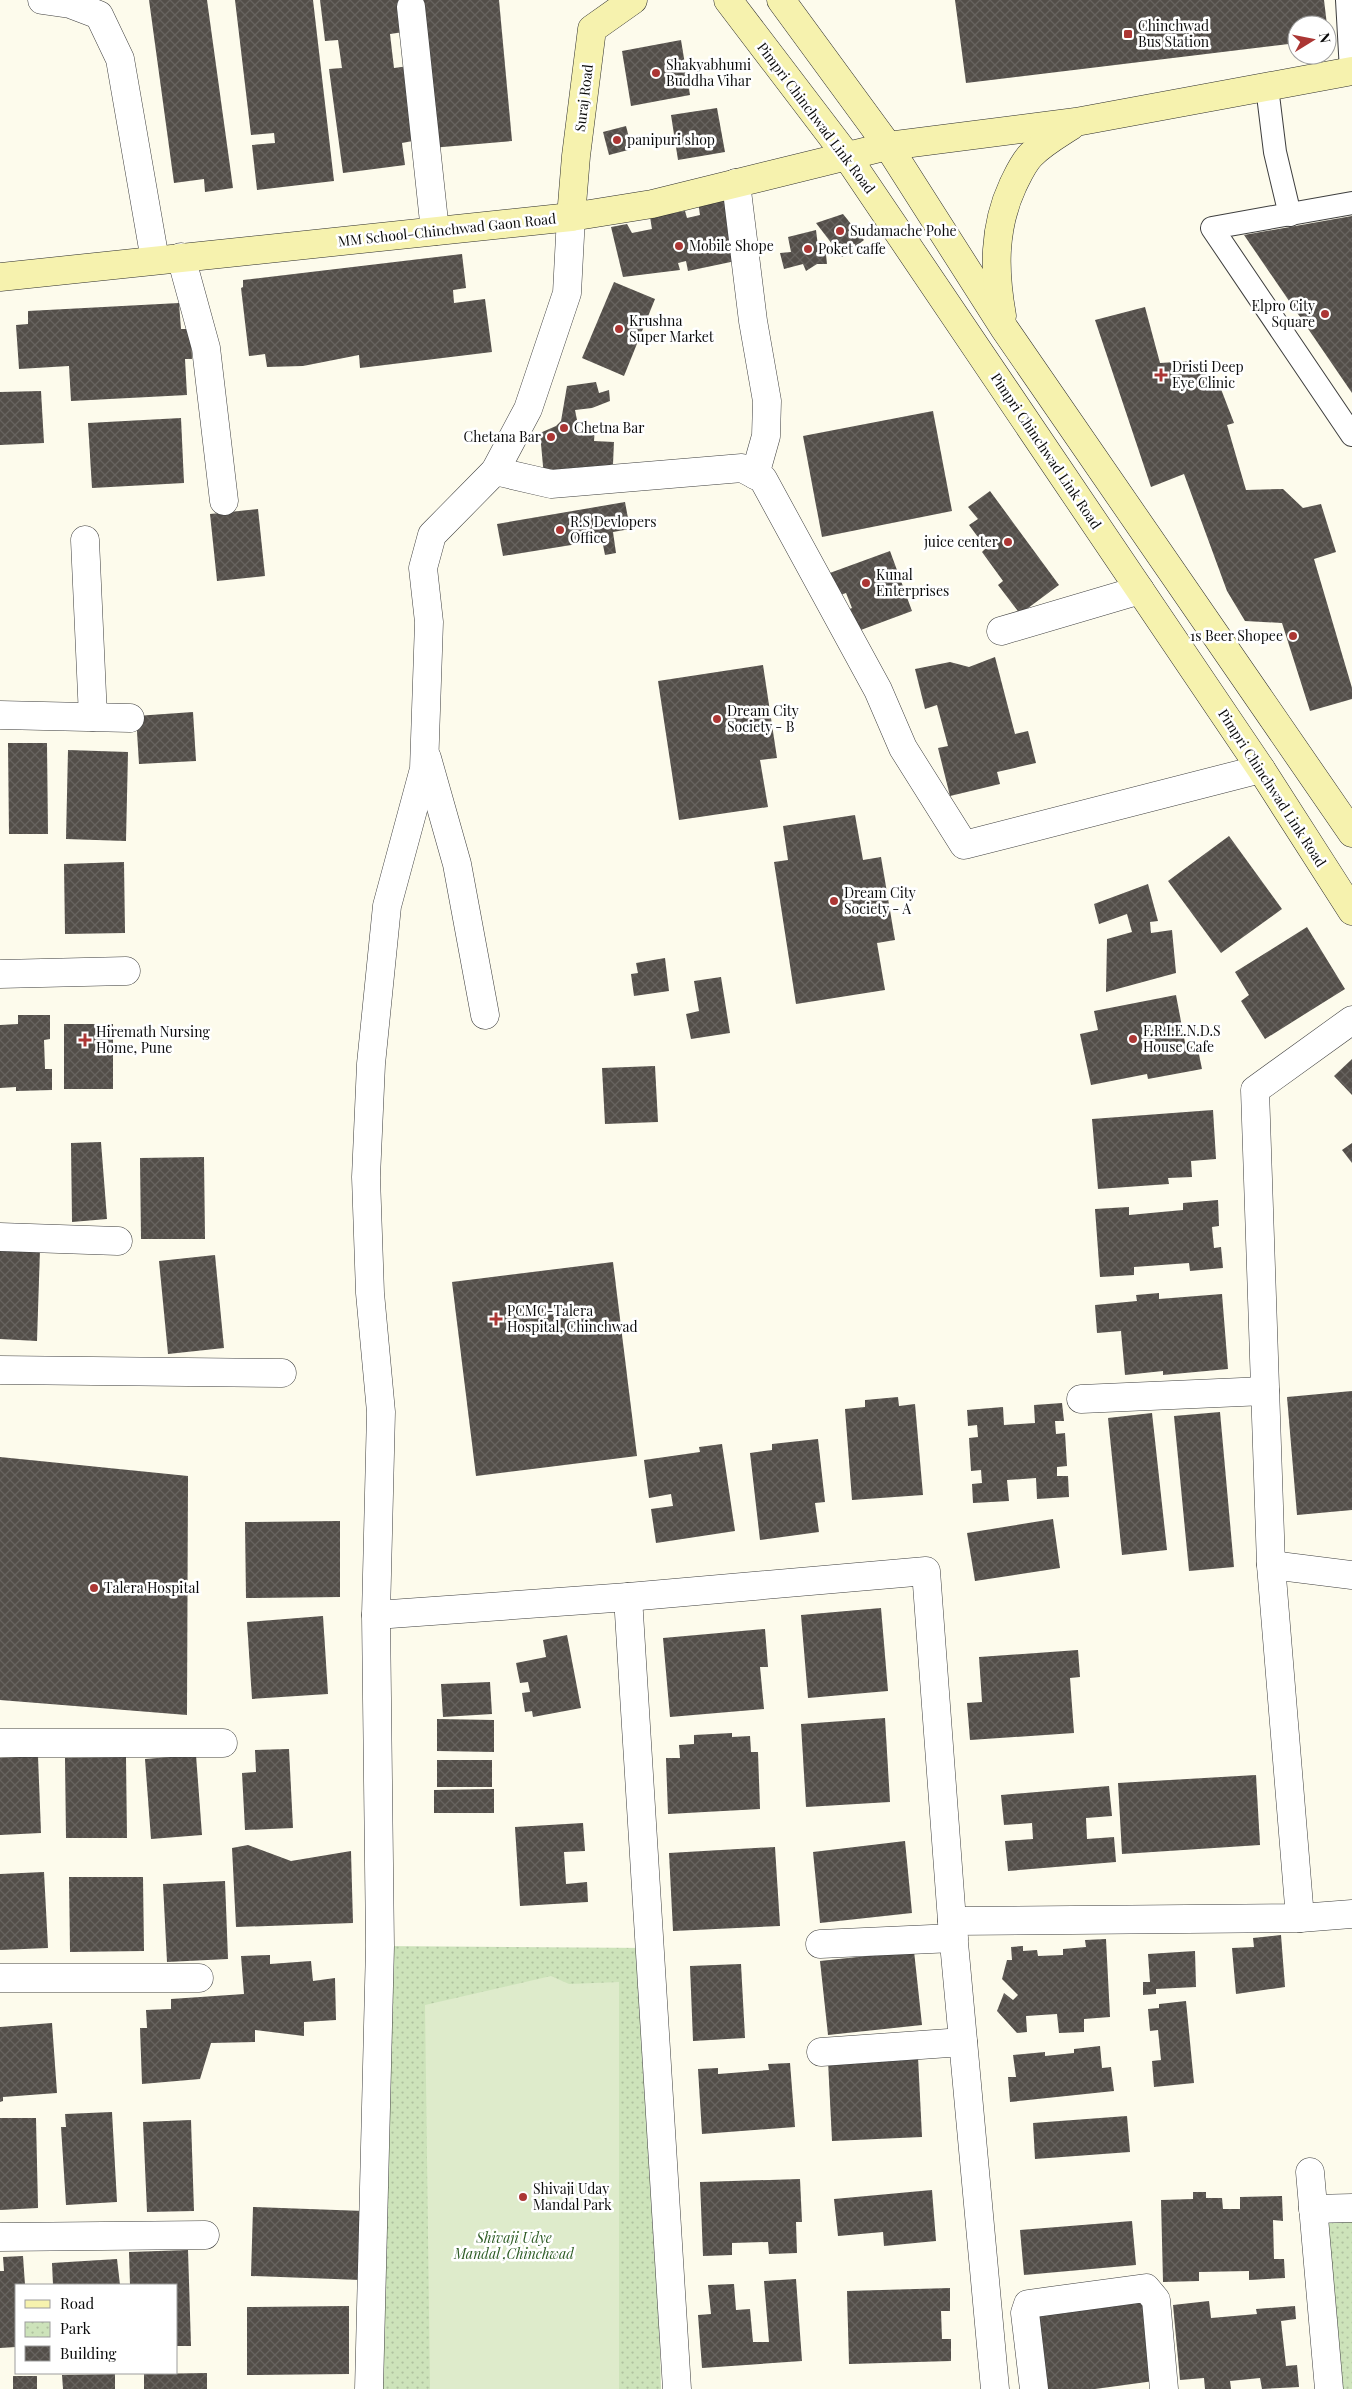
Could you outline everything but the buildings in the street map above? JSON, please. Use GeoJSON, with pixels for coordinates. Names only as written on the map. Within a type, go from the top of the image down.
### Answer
{"type":"FeatureCollection","features":[{"type":"Feature","properties":{"kind":"main road","name":"Suraj Road"},"geometry":{"type":"LineString","coordinates":[[571,217],[576,156],[584,106],[592,29],[633,0]]}},
{"type":"Feature","properties":{"kind":"main road","name":"Pimpri Chinchwad Link Road"},"geometry":{"type":"LineString","coordinates":[[728,0],[846,155],[1261,769],[1352,911]]}},
{"type":"Feature","properties":{"kind":"main road"},"geometry":{"type":"LineString","coordinates":[[781,0],[888,146],[1004,328],[1352,833]]}},
{"type":"Feature","properties":{"kind":"main road","name":"MM School-Chinchwad Gaon Road"},"geometry":{"type":"LineString","coordinates":[[0,277],[571,217],[652,204],[888,146],[1076,122],[1352,71]]}},
{"type":"Feature","properties":{"kind":"main road"},"geometry":{"type":"LineString","coordinates":[[1004,328],[996,283],[995,256],[1006,200],[1029,156],[1047,141],[1076,122]]}},
{"type":"Feature","properties":{"kind":"main road"},"geometry":{"type":"LineString","coordinates":[[977,349],[1004,328]]}},
{"type":"Feature","properties":{"kind":"street"},"geometry":{"type":"LineString","coordinates":[[42,0],[70,4],[100,15],[120,59],[155,260]]}},
{"type":"Feature","properties":{"kind":"street"},"geometry":{"type":"LineString","coordinates":[[411,7],[434,231]]}},
{"type":"Feature","properties":{"kind":"street"},"geometry":{"type":"LineString","coordinates":[[736,183],[753,321],[767,401],[766,436],[755,475]]}},
{"type":"Feature","properties":{"kind":"street"},"geometry":{"type":"LineString","coordinates":[[369,2389],[380,1946],[376,1615],[381,1412],[374,1354],[367,1206],[371,1064],[387,906],[424,769],[429,622],[423,568],[432,535],[495,471],[528,409],[567,293],[571,217]]}},
{"type":"Feature","properties":{"kind":"street"},"geometry":{"type":"LineString","coordinates":[[182,257],[206,348],[224,501]]}},
{"type":"Feature","properties":{"kind":"street"},"geometry":{"type":"LineString","coordinates":[[495,471],[551,484],[742,468],[763,479],[878,690],[903,748],[964,845],[1261,769]]}},
{"type":"Feature","properties":{"kind":"street"},"geometry":{"type":"LineString","coordinates":[[85,540],[93,717]]}},
{"type":"Feature","properties":{"kind":"street"},"geometry":{"type":"LineString","coordinates":[[1001,631],[1140,590]]}},
{"type":"Feature","properties":{"kind":"street"},"geometry":{"type":"LineString","coordinates":[[0,715],[130,718]]}},
{"type":"Feature","properties":{"kind":"street"},"geometry":{"type":"LineString","coordinates":[[424,749],[457,864],[485,1015]]}},
{"type":"Feature","properties":{"kind":"street"},"geometry":{"type":"LineString","coordinates":[[0,974],[126,971]]}},
{"type":"Feature","properties":{"kind":"street"},"geometry":{"type":"LineString","coordinates":[[1300,1918],[1271,1565],[1255,1090],[1352,1020]]}},
{"type":"Feature","properties":{"kind":"street"},"geometry":{"type":"LineString","coordinates":[[0,1237],[118,1242]]}},
{"type":"Feature","properties":{"kind":"street"},"geometry":{"type":"LineString","coordinates":[[0,1370],[282,1373]]}},
{"type":"Feature","properties":{"kind":"street"},"geometry":{"type":"LineString","coordinates":[[1081,1399],[1265,1391]]}},
{"type":"Feature","properties":{"kind":"street"},"geometry":{"type":"LineString","coordinates":[[1271,1565],[1352,1575]]}},
{"type":"Feature","properties":{"kind":"street"},"geometry":{"type":"LineString","coordinates":[[376,1615],[628,1597],[926,1571],[953,1929],[994,2389]]}},
{"type":"Feature","properties":{"kind":"street"},"geometry":{"type":"LineString","coordinates":[[628,1597],[677,2389]]}},
{"type":"Feature","properties":{"kind":"street"},"geometry":{"type":"LineString","coordinates":[[0,1743],[223,1743]]}},
{"type":"Feature","properties":{"kind":"street"},"geometry":{"type":"LineString","coordinates":[[820,1944],[953,1929],[1300,1918],[1352,1914]]}},
{"type":"Feature","properties":{"kind":"street"},"geometry":{"type":"LineString","coordinates":[[0,1978],[199,1978]]}},
{"type":"Feature","properties":{"kind":"street"},"geometry":{"type":"LineString","coordinates":[[821,2052],[963,2042]]}},
{"type":"Feature","properties":{"kind":"street"},"geometry":{"type":"LineString","coordinates":[[1310,2172],[1329,2389]]}},
{"type":"Feature","properties":{"kind":"street"},"geometry":{"type":"LineString","coordinates":[[1313,2209],[1352,2208]]}},
{"type":"Feature","properties":{"kind":"street"},"geometry":{"type":"LineString","coordinates":[[0,2237],[205,2235]]}},
{"type":"Feature","properties":{"kind":"street"},"geometry":{"type":"LineString","coordinates":[[1034,2389],[1025,2313],[1028,2304],[1146,2288],[1156,2300],[1164,2389]]}},
{"type":"Feature","properties":{"kind":"lane"},"geometry":{"type":"LineString","coordinates":[[1347,0],[1352,71]]}},
{"type":"Feature","properties":{"kind":"lane"},"geometry":{"type":"LineString","coordinates":[[1267,87],[1275,152],[1290,215]]}},
{"type":"Feature","properties":{"kind":"lane"},"geometry":{"type":"LineString","coordinates":[[1352,203],[1212,228],[1352,435]]}},
{"type":"Feature","properties":{"kind":"green space","name":"Shivaji Uday Mandal Park"},"geometry":{"type":"Polygon","coordinates":[[[380,1946],[650,1948],[661,2389],[369,2389],[380,1946]]]}},
{"type":"Feature","properties":{"kind":"green space","name":"Shivaji Uday Mandal Park"},"geometry":{"type":"Polygon","coordinates":[[[551,1976],[569,1984],[619,1982],[619,2389],[430,2389],[425,2005],[551,1976]]]}},
{"type":"Feature","properties":{"kind":"green space"},"geometry":{"type":"Polygon","coordinates":[[[1326,2194],[1352,2194],[1352,2389],[1340,2389],[1326,2194]]]}},
{"type":"Feature","properties":{"kind":"place","name":"Chinchwad Bus Station"},"geometry":{"type":"Point","coordinates":[1128,34]}},
{"type":"Feature","properties":{"kind":"place","name":"Shakyabhumi Buddha Vihar"},"geometry":{"type":"Point","coordinates":[656,73]}},
{"type":"Feature","properties":{"kind":"place","name":"panipuri shop"},"geometry":{"type":"Point","coordinates":[617,140]}},
{"type":"Feature","properties":{"kind":"place","name":"Sudamache Pohe"},"geometry":{"type":"Point","coordinates":[840,231]}},
{"type":"Feature","properties":{"kind":"place","name":"Mobile Shope"},"geometry":{"type":"Point","coordinates":[679,246]}},
{"type":"Feature","properties":{"kind":"place","name":"Poket caffe"},"geometry":{"type":"Point","coordinates":[808,249]}},
{"type":"Feature","properties":{"kind":"place","name":"Elpro City Square"},"geometry":{"type":"Point","coordinates":[1325,314]}},
{"type":"Feature","properties":{"kind":"place","name":"Krushna Super Market"},"geometry":{"type":"Point","coordinates":[619,329]}},
{"type":"Feature","properties":{"kind":"place","name":"Dristi Deep Eye Clinic"},"geometry":{"type":"Point","coordinates":[1161,375]}},
{"type":"Feature","properties":{"kind":"place","name":"Chetna Bar"},"geometry":{"type":"Point","coordinates":[564,428]}},
{"type":"Feature","properties":{"kind":"place","name":"Chetana Bar"},"geometry":{"type":"Point","coordinates":[551,437]}},
{"type":"Feature","properties":{"kind":"place","name":"R.S Devlopers Office"},"geometry":{"type":"Point","coordinates":[560,530]}},
{"type":"Feature","properties":{"kind":"place","name":"juice center"},"geometry":{"type":"Point","coordinates":[1008,542]}},
{"type":"Feature","properties":{"kind":"place","name":"Kunal Enterprises"},"geometry":{"type":"Point","coordinates":[866,583]}},
{"type":"Feature","properties":{"kind":"place","name":"1s Beer Shopee"},"geometry":{"type":"Point","coordinates":[1293,636]}},
{"type":"Feature","properties":{"kind":"place","name":"Dream City Society - B"},"geometry":{"type":"Point","coordinates":[717,719]}},
{"type":"Feature","properties":{"kind":"place","name":"Dream City Society - A"},"geometry":{"type":"Point","coordinates":[834,901]}},
{"type":"Feature","properties":{"kind":"place","name":"F.R.I.E.N.D.S House Cafe"},"geometry":{"type":"Point","coordinates":[1133,1039]}},
{"type":"Feature","properties":{"kind":"place","name":"Hiremath Nursing Home, Pune"},"geometry":{"type":"Point","coordinates":[85,1040]}},
{"type":"Feature","properties":{"kind":"place","name":"PCMC-Talera Hospital, Chinchwad"},"geometry":{"type":"Point","coordinates":[496,1319]}},
{"type":"Feature","properties":{"kind":"place","name":"Talera Hospital"},"geometry":{"type":"Point","coordinates":[94,1588]}},
{"type":"Feature","properties":{"kind":"place","name":"Shivaji Uday Mandal Park"},"geometry":{"type":"Point","coordinates":[523,2197]}},
{"type":"Feature","properties":{"kind":"park label","name":"Shivaji Udye Mandal ,Chinchwad"},"geometry":{"type":"Point","coordinates":[514,2246]}}]}
